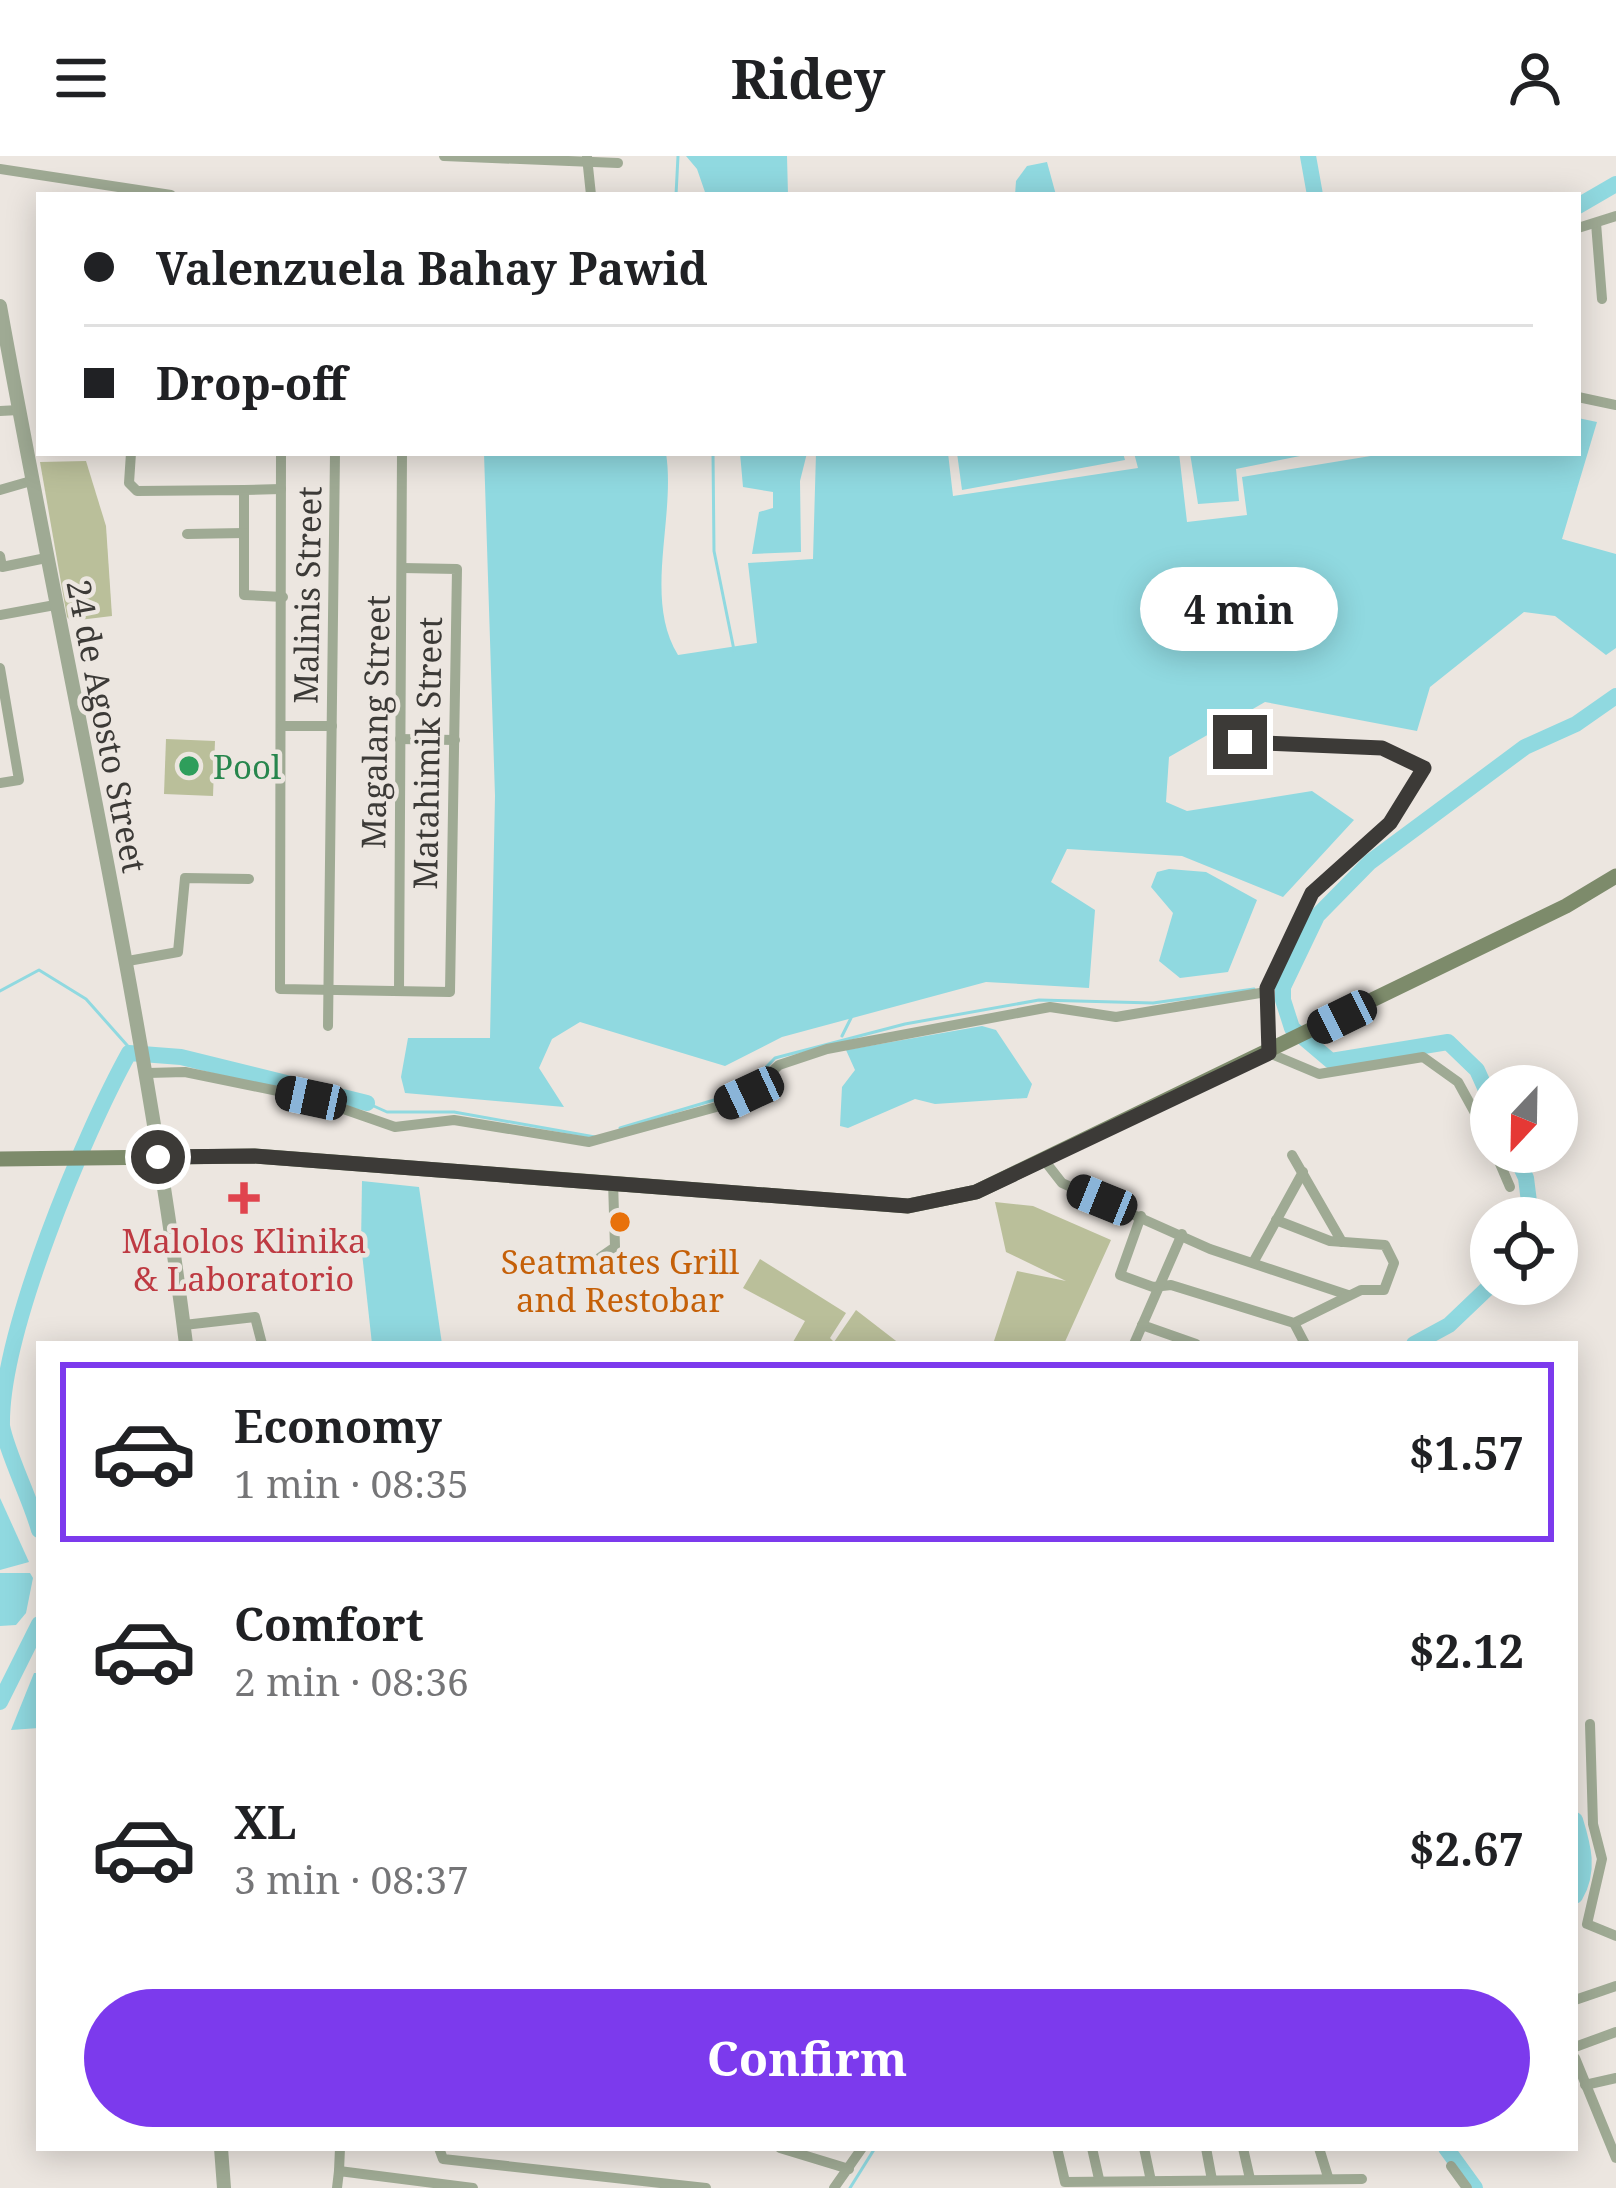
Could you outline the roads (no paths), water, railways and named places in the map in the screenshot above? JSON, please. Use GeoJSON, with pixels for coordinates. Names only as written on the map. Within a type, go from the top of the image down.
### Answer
{"type":"FeatureCollection","features":[{"type":"Feature","properties":{"kind":"main road"},"geometry":{"type":"LineString","coordinates":[[0,1160],[254,1156],[908,1206],[976,1192],[1567,906],[1616,876]]}},
{"type":"Feature","properties":{"kind":"street"},"geometry":{"type":"LineString","coordinates":[[443,156],[618,164]]}},
{"type":"Feature","properties":{"kind":"street"},"geometry":{"type":"LineString","coordinates":[[587,159],[591,192]]}},
{"type":"Feature","properties":{"kind":"street"},"geometry":{"type":"LineString","coordinates":[[0,169],[155,192]]}},
{"type":"Feature","properties":{"kind":"street"},"geometry":{"type":"LineString","coordinates":[[74,177],[74,192]]}},
{"type":"Feature","properties":{"kind":"street"},"geometry":{"type":"LineString","coordinates":[[1581,227],[1616,217]]}},
{"type":"Feature","properties":{"kind":"street"},"geometry":{"type":"LineString","coordinates":[[1596,223],[1602,298]]}},
{"type":"Feature","properties":{"kind":"street","name":"24 de Agosto Street"},"geometry":{"type":"LineString","coordinates":[[0,306],[19,410],[33,452],[31,481],[142,1034],[186,1341]]}},
{"type":"Feature","properties":{"kind":"street"},"geometry":{"type":"LineString","coordinates":[[1581,398],[1616,405]]}},
{"type":"Feature","properties":{"kind":"street"},"geometry":{"type":"LineString","coordinates":[[0,411],[19,410]]}},
{"type":"Feature","properties":{"kind":"street"},"geometry":{"type":"LineString","coordinates":[[131,456],[129,483],[137,490],[281,489]]}},
{"type":"Feature","properties":{"kind":"street"},"geometry":{"type":"LineString","coordinates":[[281,456],[280,989],[399,991]]}},
{"type":"Feature","properties":{"kind":"street","name":"Malinis Street"},"geometry":{"type":"LineString","coordinates":[[328,1026],[335,456]]}},
{"type":"Feature","properties":{"kind":"street","name":"Magalang Street"},"geometry":{"type":"LineString","coordinates":[[399,991],[402,456]]}},
{"type":"Feature","properties":{"kind":"street"},"geometry":{"type":"LineString","coordinates":[[0,490],[31,481]]}},
{"type":"Feature","properties":{"kind":"street"},"geometry":{"type":"LineString","coordinates":[[244,490],[244,595],[283,597]]}},
{"type":"Feature","properties":{"kind":"street"},"geometry":{"type":"LineString","coordinates":[[187,534],[244,533]]}},
{"type":"Feature","properties":{"kind":"street"},"geometry":{"type":"LineString","coordinates":[[1,561],[46,558]]}},
{"type":"Feature","properties":{"kind":"street","name":"Matahimik Street"},"geometry":{"type":"LineString","coordinates":[[399,991],[450,992],[457,569],[403,568]]}},
{"type":"Feature","properties":{"kind":"street"},"geometry":{"type":"LineString","coordinates":[[0,615],[55,605]]}},
{"type":"Feature","properties":{"kind":"street"},"geometry":{"type":"LineString","coordinates":[[0,668],[20,780],[0,783]]}},
{"type":"Feature","properties":{"kind":"street"},"geometry":{"type":"LineString","coordinates":[[282,726],[332,725]]}},
{"type":"Feature","properties":{"kind":"street"},"geometry":{"type":"LineString","coordinates":[[400,739],[455,740]]}},
{"type":"Feature","properties":{"kind":"street"},"geometry":{"type":"LineString","coordinates":[[1240,742],[1382,748],[1424,768],[1390,823],[1312,893],[1268,985],[1272,1051],[1319,1074],[1423,1057],[1458,1082],[1470,1104]]}},
{"type":"Feature","properties":{"kind":"street"},"geometry":{"type":"LineString","coordinates":[[128,961],[178,952],[185,878],[248,879]]}},
{"type":"Feature","properties":{"kind":"street"},"geometry":{"type":"LineString","coordinates":[[148,1070],[185,1072],[272,1089],[360,1111],[395,1127],[454,1120],[590,1142],[720,1106],[749,1093],[779,1065],[844,1045],[1050,1007],[1116,1017],[1268,985]]}},
{"type":"Feature","properties":{"kind":"street"},"geometry":{"type":"LineString","coordinates":[[1292,1155],[1342,1242]]}},
{"type":"Feature","properties":{"kind":"street"},"geometry":{"type":"LineString","coordinates":[[1044,1160],[1062,1184],[1348,1295]]}},
{"type":"Feature","properties":{"kind":"street"},"geometry":{"type":"LineString","coordinates":[[1254,1262],[1303,1172]]}},
{"type":"Feature","properties":{"kind":"street"},"geometry":{"type":"LineString","coordinates":[[1504,1173],[1510,1187]]}},
{"type":"Feature","properties":{"kind":"street"},"geometry":{"type":"LineString","coordinates":[[592,1263],[615,1247],[613,1181]]}},
{"type":"Feature","properties":{"kind":"street"},"geometry":{"type":"LineString","coordinates":[[1141,1216],[1120,1275],[1294,1323],[1348,1295],[1384,1291],[1394,1263],[1384,1246],[1342,1242],[1276,1220]]}},
{"type":"Feature","properties":{"kind":"street"},"geometry":{"type":"LineString","coordinates":[[1135,1341],[1182,1234]]}},
{"type":"Feature","properties":{"kind":"street"},"geometry":{"type":"LineString","coordinates":[[184,1325],[255,1317],[261,1341]]}},
{"type":"Feature","properties":{"kind":"street"},"geometry":{"type":"LineString","coordinates":[[1294,1323],[1303,1341]]}},
{"type":"Feature","properties":{"kind":"street"},"geometry":{"type":"LineString","coordinates":[[1142,1325],[1187,1341]]}},
{"type":"Feature","properties":{"kind":"street"},"geometry":{"type":"LineString","coordinates":[[1590,1724],[1593,1824],[1602,1858],[1586,1924],[1616,1936]]}},
{"type":"Feature","properties":{"kind":"street"},"geometry":{"type":"LineString","coordinates":[[1578,1999],[1616,1986]]}},
{"type":"Feature","properties":{"kind":"street"},"geometry":{"type":"LineString","coordinates":[[1578,2046],[1616,2032]]}},
{"type":"Feature","properties":{"kind":"street"},"geometry":{"type":"LineString","coordinates":[[1578,2066],[1612,2137],[1616,2158]]}},
{"type":"Feature","properties":{"kind":"street"},"geometry":{"type":"LineString","coordinates":[[1585,2085],[1616,2078]]}},
{"type":"Feature","properties":{"kind":"street"},"geometry":{"type":"LineString","coordinates":[[220,2151],[224,2188]]}},
{"type":"Feature","properties":{"kind":"street"},"geometry":{"type":"LineString","coordinates":[[338,2188],[340,2151]]}},
{"type":"Feature","properties":{"kind":"street"},"geometry":{"type":"LineString","coordinates":[[440,2151],[442,2159],[706,2188]]}},
{"type":"Feature","properties":{"kind":"street"},"geometry":{"type":"LineString","coordinates":[[790,2151],[849,2169]]}},
{"type":"Feature","properties":{"kind":"street"},"geometry":{"type":"LineString","coordinates":[[834,2188],[860,2151]]}},
{"type":"Feature","properties":{"kind":"street"},"geometry":{"type":"LineString","coordinates":[[1058,2151],[1065,2182],[1362,2179]]}},
{"type":"Feature","properties":{"kind":"street"},"geometry":{"type":"LineString","coordinates":[[1093,2151],[1099,2179]]}},
{"type":"Feature","properties":{"kind":"street"},"geometry":{"type":"LineString","coordinates":[[1145,2151],[1151,2181]]}},
{"type":"Feature","properties":{"kind":"street"},"geometry":{"type":"LineString","coordinates":[[1207,2151],[1212,2180]]}},
{"type":"Feature","properties":{"kind":"street"},"geometry":{"type":"LineString","coordinates":[[1244,2151],[1250,2179]]}},
{"type":"Feature","properties":{"kind":"street"},"geometry":{"type":"LineString","coordinates":[[1320,2151],[1328,2177]]}},
{"type":"Feature","properties":{"kind":"street"},"geometry":{"type":"LineString","coordinates":[[1451,2166],[1466,2188]]}},
{"type":"Feature","properties":{"kind":"street"},"geometry":{"type":"LineString","coordinates":[[339,2171],[473,2188]]}},
{"type":"Feature","properties":{"kind":"street"},"geometry":{"type":"LineString","coordinates":[[543,2188],[545,2171]]}},
{"type":"Feature","properties":{"kind":"water"},"geometry":{"type":"Polygon","coordinates":[[[686,156],[787,156],[788,192],[705,192],[697,169],[686,156]]]}},
{"type":"Feature","properties":{"kind":"water"},"geometry":{"type":"Polygon","coordinates":[[[1047,162],[1055,192],[1015,192],[1016,181],[1027,166],[1047,162]]]}},
{"type":"Feature","properties":{"kind":"water"},"geometry":{"type":"Polygon","coordinates":[[[1581,419],[1597,422],[1562,539],[1616,554],[1616,648],[1606,655],[1555,616],[1524,612],[1430,687],[1417,731],[1265,702],[1169,757],[1166,802],[1187,811],[1312,791],[1354,820],[1283,897],[1182,856],[1067,849],[1051,882],[1095,910],[1089,988],[986,982],[782,1037],[725,1066],[580,1022],[552,1039],[539,1068],[564,1107],[405,1093],[401,1077],[408,1038],[490,1038],[495,796],[484,456],[666,456],[661,583],[668,633],[678,655],[757,643],[748,563],[813,559],[816,456],[948,456],[953,496],[1138,468],[1135,456],[1179,456],[1187,522],[1247,515],[1242,477],[1371,456],[1581,456],[1581,419]]]}},
{"type":"Feature","properties":{"kind":"water"},"geometry":{"type":"Polygon","coordinates":[[[740,456],[806,456],[800,481],[801,552],[752,554],[759,512],[773,508],[773,492],[743,487],[740,456]]]}},
{"type":"Feature","properties":{"kind":"water"},"geometry":{"type":"Polygon","coordinates":[[[957,456],[1124,456],[1125,460],[962,490],[957,456]]]}},
{"type":"Feature","properties":{"kind":"water"},"geometry":{"type":"Polygon","coordinates":[[[1190,456],[1300,456],[1236,469],[1239,501],[1198,504],[1190,456]]]}},
{"type":"Feature","properties":{"kind":"water"},"geometry":{"type":"Polygon","coordinates":[[[1157,872],[1206,872],[1257,900],[1228,972],[1180,978],[1159,961],[1173,913],[1151,887],[1157,872]]]}},
{"type":"Feature","properties":{"kind":"water"},"geometry":{"type":"Polygon","coordinates":[[[982,1026],[996,1030],[1032,1084],[1027,1098],[935,1104],[915,1099],[848,1128],[840,1126],[842,1087],[855,1070],[846,1050],[982,1026]]]}},
{"type":"Feature","properties":{"kind":"water"},"geometry":{"type":"Polygon","coordinates":[[[362,1181],[419,1187],[442,1341],[372,1341],[361,1244],[362,1181]]]}},
{"type":"Feature","properties":{"kind":"water"},"geometry":{"type":"Polygon","coordinates":[[[0,1498],[29,1562],[0,1570],[0,1498]]]}},
{"type":"Feature","properties":{"kind":"water"},"geometry":{"type":"Polygon","coordinates":[[[0,1573],[30,1573],[33,1578],[26,1613],[16,1625],[0,1626],[0,1573]]]}},
{"type":"Feature","properties":{"kind":"water"},"geometry":{"type":"Polygon","coordinates":[[[34,1673],[36,1673],[36,1728],[11,1730],[34,1673]]]}},
{"type":"Feature","properties":{"kind":"waterway"},"geometry":{"type":"LineString","coordinates":[[676,192],[678,156]]}},
{"type":"Feature","properties":{"kind":"waterway"},"geometry":{"type":"LineString","coordinates":[[1308,156],[1314,192]]}},
{"type":"Feature","properties":{"kind":"waterway"},"geometry":{"type":"LineString","coordinates":[[1581,204],[1616,184]]}},
{"type":"Feature","properties":{"kind":"waterway"},"geometry":{"type":"LineString","coordinates":[[713,456],[714,551],[734,650]]}},
{"type":"Feature","properties":{"kind":"waterway"},"geometry":{"type":"LineString","coordinates":[[1472,1065],[1448,1042],[1331,1061],[1292,1028],[1283,987],[1317,916],[1370,862],[1525,747],[1576,724],[1616,696]]}},
{"type":"Feature","properties":{"kind":"waterway"},"geometry":{"type":"LineString","coordinates":[[0,991],[39,970],[86,999],[134,1053]]}},
{"type":"Feature","properties":{"kind":"waterway"},"geometry":{"type":"LineString","coordinates":[[1270,988],[1283,987]]}},
{"type":"Feature","properties":{"kind":"waterway"},"geometry":{"type":"LineString","coordinates":[[741,1093],[775,1058],[905,1024],[1039,1000],[1153,1003],[1254,989]]}},
{"type":"Feature","properties":{"kind":"waterway"},"geometry":{"type":"LineString","coordinates":[[842,1036],[851,1018]]}},
{"type":"Feature","properties":{"kind":"waterway"},"geometry":{"type":"LineString","coordinates":[[36,1522],[2,1426],[5,1387],[48,1235],[129,1053],[181,1057],[367,1103]]}},
{"type":"Feature","properties":{"kind":"waterway"},"geometry":{"type":"LineString","coordinates":[[620,1128],[731,1095]]}},
{"type":"Feature","properties":{"kind":"waterway"},"geometry":{"type":"LineString","coordinates":[[367,1103],[387,1112],[454,1112],[595,1137]]}},
{"type":"Feature","properties":{"kind":"waterway"},"geometry":{"type":"LineString","coordinates":[[1524,1173],[1528,1197]]}},
{"type":"Feature","properties":{"kind":"waterway"},"geometry":{"type":"LineString","coordinates":[[1420,1341],[1449,1325],[1470,1305]]}},
{"type":"Feature","properties":{"kind":"waterway"},"geometry":{"type":"LineString","coordinates":[[0,1702],[36,1630]]}},
{"type":"Feature","properties":{"kind":"waterway"},"geometry":{"type":"LineString","coordinates":[[1578,1832],[1584,1868],[1578,1891]]}},
{"type":"Feature","properties":{"kind":"waterway"},"geometry":{"type":"LineString","coordinates":[[850,2188],[873,2151]]}},
{"type":"Feature","properties":{"kind":"waterway"},"geometry":{"type":"LineString","coordinates":[[1448,2151],[1475,2188]]}},
{"type":"Feature","properties":{"kind":"place","name":"Pool"},"geometry":{"type":"Point","coordinates":[189,766]}},
{"type":"Feature","properties":{"kind":"place","name":"Malolos Klinika & Laboratorio"},"geometry":{"type":"Point","coordinates":[244,1198]}},
{"type":"Feature","properties":{"kind":"place","name":"Seatmates Grill and Restobar"},"geometry":{"type":"Point","coordinates":[620,1222]}}]}
